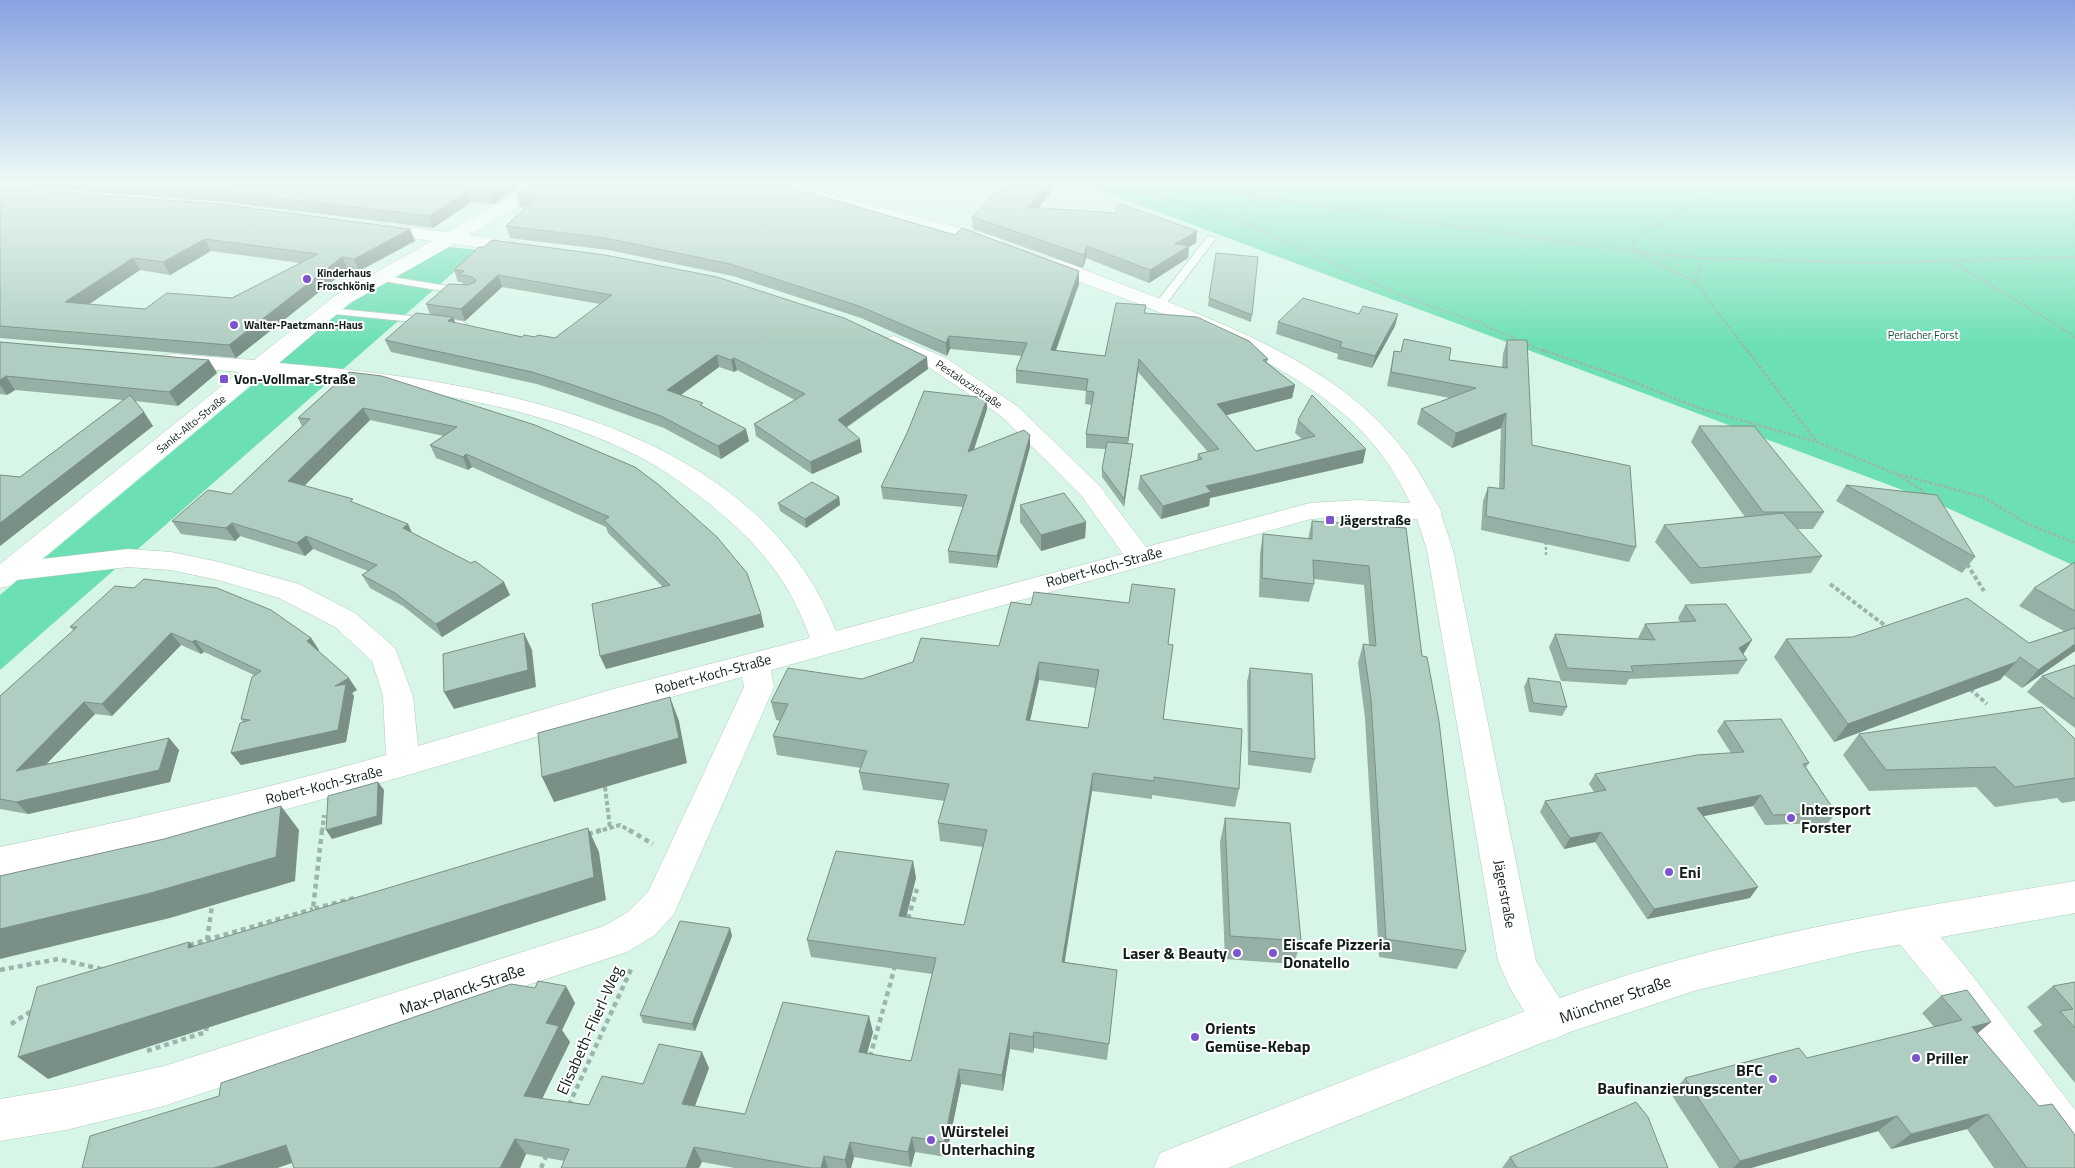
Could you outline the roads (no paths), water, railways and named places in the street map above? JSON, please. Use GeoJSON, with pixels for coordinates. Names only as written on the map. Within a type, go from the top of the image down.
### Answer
{"type":"FeatureCollection","features":[{"type":"Feature","properties":{"kind":"street"},"geometry":{"type":"LineString","coordinates":[[437,237],[539,250]]}},
{"type":"Feature","properties":{"kind":"street","name":"Sankt-Alto-Straße"},"geometry":{"type":"LineString","coordinates":[[3,574],[344,299],[452,237]]}},
{"type":"Feature","properties":{"kind":"street","name":"Jägerstraße"},"geometry":{"type":"LineString","coordinates":[[973,237],[1022,253],[1159,306],[1265,352],[1338,397],[1383,438],[1406,469],[1429,512],[1440,550],[1517,961],[1523,976],[1552,1021]]}},
{"type":"Feature","properties":{"kind":"street","name":"Pestalozzistraße"},"geometry":{"type":"LineString","coordinates":[[879,336],[938,362],[1008,411],[1090,490],[1139,557]]}},
{"type":"Feature","properties":{"kind":"street"},"geometry":{"type":"LineString","coordinates":[[150,358],[375,378],[435,386],[500,400],[580,424],[636,446],[695,481],[753,526],[796,578],[818,619],[827,644]]}},
{"type":"Feature","properties":{"kind":"street","name":"Robert-Koch-Straße"},"geometry":{"type":"LineString","coordinates":[[0,862],[121,836],[327,785],[613,701],[1310,511],[1358,508],[1429,512]]}},
{"type":"Feature","properties":{"kind":"street"},"geometry":{"type":"LineString","coordinates":[[3,574],[128,558],[171,561],[209,569],[289,591],[345,620],[385,656],[398,696],[403,764]]}},
{"type":"Feature","properties":{"kind":"street","name":"Max-Planck-Straße"},"geometry":{"type":"LineString","coordinates":[[0,1120],[164,1086],[614,940],[641,924],[661,903],[759,687],[755,662]]}},
{"type":"Feature","properties":{"kind":"street","name":"Münchner Straße"},"geometry":{"type":"LineString","coordinates":[[1175,1168],[1552,1021],[1642,988],[1727,964],[1813,943],[2075,897]]}},
{"type":"Feature","properties":{"kind":"street"},"geometry":{"type":"LineString","coordinates":[[1907,925],[1952,979],[2075,1144]]}},
{"type":"Feature","properties":{"kind":"lane"},"geometry":{"type":"LineString","coordinates":[[1159,306],[1211,238]]}},
{"type":"Feature","properties":{"kind":"lane"},"geometry":{"type":"LineString","coordinates":[[380,278],[436,289],[473,292]]}},
{"type":"Feature","properties":{"kind":"lane"},"geometry":{"type":"LineString","coordinates":[[329,311],[462,324]]}},
{"type":"Feature","properties":{"kind":"place","name":"Kinderhaus Froschkönig"},"geometry":{"type":"Point","coordinates":[307,279]}},
{"type":"Feature","properties":{"kind":"place","name":"Walter-Paetzmann-Haus"},"geometry":{"type":"Point","coordinates":[234,325]}},
{"type":"Feature","properties":{"kind":"place","name":"Von-Vollmar-Straße"},"geometry":{"type":"Point","coordinates":[224,379]}},
{"type":"Feature","properties":{"kind":"place","name":"Jägerstraße"},"geometry":{"type":"Point","coordinates":[1330,520]}},
{"type":"Feature","properties":{"kind":"place","name":"Intersport Forster"},"geometry":{"type":"Point","coordinates":[1791,818]}},
{"type":"Feature","properties":{"kind":"place","name":"Eni"},"geometry":{"type":"Point","coordinates":[1669,872]}},
{"type":"Feature","properties":{"kind":"place","name":"Laser & Beauty"},"geometry":{"type":"Point","coordinates":[1237,953]}},
{"type":"Feature","properties":{"kind":"place","name":"Eiscafe Pizzeria Donatello"},"geometry":{"type":"Point","coordinates":[1273,953]}},
{"type":"Feature","properties":{"kind":"place","name":"Orients Gemüse-Kebap"},"geometry":{"type":"Point","coordinates":[1195,1037]}},
{"type":"Feature","properties":{"kind":"place","name":"Priller"},"geometry":{"type":"Point","coordinates":[1916,1058]}},
{"type":"Feature","properties":{"kind":"place","name":"BFC Baufinanzierungscenter"},"geometry":{"type":"Point","coordinates":[1773,1079]}},
{"type":"Feature","properties":{"kind":"place","name":"Würstelei Unterhaching"},"geometry":{"type":"Point","coordinates":[931,1140]}},
{"type":"Feature","properties":{"kind":"park label","name":"Perlacher Forst"},"geometry":{"type":"Point","coordinates":[1923,335]}}]}
